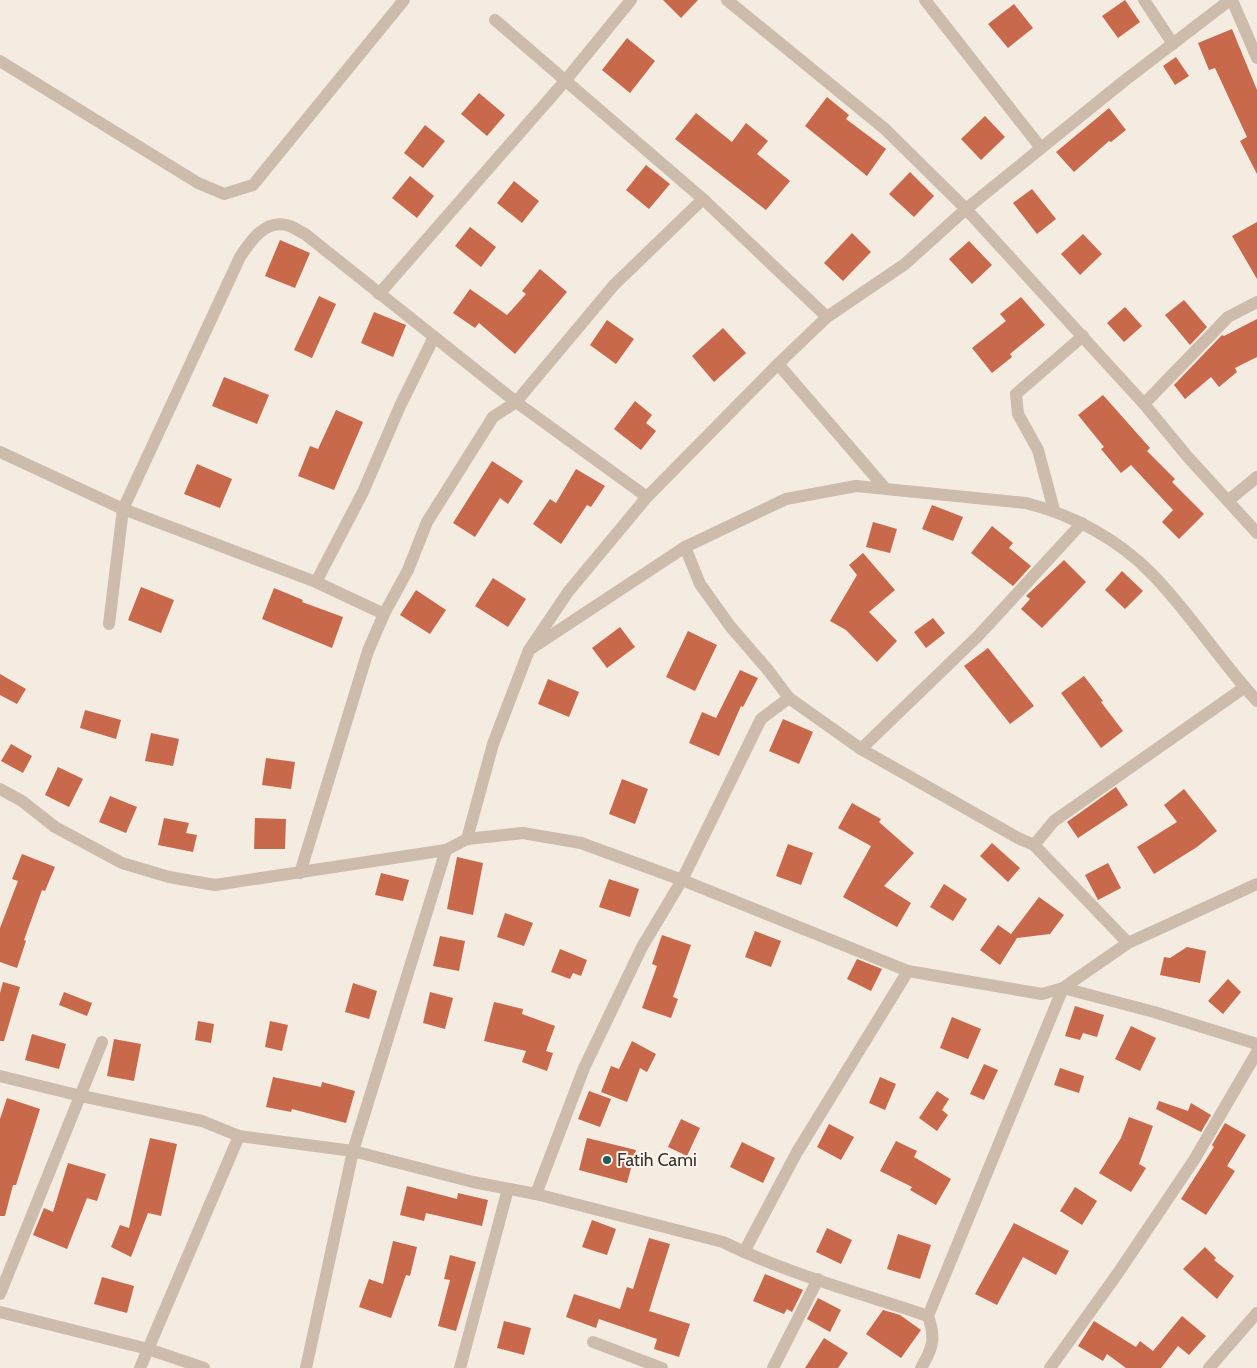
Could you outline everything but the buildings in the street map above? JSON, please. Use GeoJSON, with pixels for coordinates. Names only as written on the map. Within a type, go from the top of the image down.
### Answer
{"type":"FeatureCollection","features":[{"type":"Feature","properties":{"kind":"street"},"geometry":{"type":"LineString","coordinates":[[0,61],[198,183],[224,194],[253,185],[404,0]]}},
{"type":"Feature","properties":{"kind":"street"},"geometry":{"type":"LineString","coordinates":[[379,294],[564,81],[631,0]]}},
{"type":"Feature","properties":{"kind":"street"},"geometry":{"type":"LineString","coordinates":[[727,0],[885,129],[966,209],[1083,336],[1257,533]]}},
{"type":"Feature","properties":{"kind":"street"},"geometry":{"type":"LineString","coordinates":[[925,0],[1041,148]]}},
{"type":"Feature","properties":{"kind":"street"},"geometry":{"type":"LineString","coordinates":[[1144,0],[1173,44]]}},
{"type":"Feature","properties":{"kind":"street"},"geometry":{"type":"LineString","coordinates":[[467,839],[493,744],[529,650],[568,592],[647,497],[778,364],[827,317],[905,264],[966,209],[1041,148],[1231,0],[1257,58]]}},
{"type":"Feature","properties":{"kind":"street"},"geometry":{"type":"LineString","coordinates":[[495,20],[703,199],[827,317]]}},
{"type":"Feature","properties":{"kind":"street"},"geometry":{"type":"LineString","coordinates":[[300,873],[368,651],[384,614],[408,570],[427,522],[493,417],[516,402],[614,285],[703,199]]}},
{"type":"Feature","properties":{"kind":"street"},"geometry":{"type":"LineString","coordinates":[[109,624],[123,509],[240,257],[254,235],[271,227],[286,225],[305,234],[516,402],[647,497]]}},
{"type":"Feature","properties":{"kind":"street"},"geometry":{"type":"LineString","coordinates":[[1144,404],[1228,317],[1257,302]]}},
{"type":"Feature","properties":{"kind":"street"},"geometry":{"type":"LineString","coordinates":[[1054,510],[1038,450],[1018,414],[1016,394],[1083,336]]}},
{"type":"Feature","properties":{"kind":"street"},"geometry":{"type":"LineString","coordinates":[[316,582],[363,492],[400,406],[434,337]]}},
{"type":"Feature","properties":{"kind":"street"},"geometry":{"type":"LineString","coordinates":[[778,364],[884,487]]}},
{"type":"Feature","properties":{"kind":"street"},"geometry":{"type":"LineString","coordinates":[[0,452],[123,509],[316,582],[384,614]]}},
{"type":"Feature","properties":{"kind":"street"},"geometry":{"type":"LineString","coordinates":[[1229,500],[1257,477]]}},
{"type":"Feature","properties":{"kind":"street"},"geometry":{"type":"LineString","coordinates":[[529,650],[685,548],[786,499],[856,486],[884,487],[1026,503],[1054,510],[1082,523],[1112,542],[1151,573],[1257,701]]}},
{"type":"Feature","properties":{"kind":"street"},"geometry":{"type":"LineString","coordinates":[[861,749],[978,636],[1082,523]]}},
{"type":"Feature","properties":{"kind":"street"},"geometry":{"type":"LineString","coordinates":[[685,548],[700,584],[730,626],[768,670],[789,698],[861,749],[1018,838],[1034,844],[1128,943]]}},
{"type":"Feature","properties":{"kind":"street"},"geometry":{"type":"LineString","coordinates":[[1034,844],[1054,821],[1245,687]]}},
{"type":"Feature","properties":{"kind":"street"},"geometry":{"type":"LineString","coordinates":[[536,1194],[584,1068],[642,947],[682,880],[761,719],[789,698]]}},
{"type":"Feature","properties":{"kind":"street"},"geometry":{"type":"LineString","coordinates":[[0,789],[22,801],[55,827],[122,862],[170,877],[215,884],[446,850],[467,839],[523,833],[581,843],[682,880],[908,972],[1042,994],[1063,988],[1128,943],[1257,884]]}},
{"type":"Feature","properties":{"kind":"street"},"geometry":{"type":"LineString","coordinates":[[306,1368],[353,1152],[446,850]]}},
{"type":"Feature","properties":{"kind":"street"},"geometry":{"type":"LineString","coordinates":[[744,1252],[797,1152],[908,972]]}},
{"type":"Feature","properties":{"kind":"street"},"geometry":{"type":"LineString","coordinates":[[1063,988],[1154,1012],[1257,1044]]}},
{"type":"Feature","properties":{"kind":"street"},"geometry":{"type":"LineString","coordinates":[[921,1368],[930,1352],[934,1332],[928,1316],[1063,988]]}},
{"type":"Feature","properties":{"kind":"street"},"geometry":{"type":"LineString","coordinates":[[0,1294],[102,1042]]}},
{"type":"Feature","properties":{"kind":"street"},"geometry":{"type":"LineString","coordinates":[[1050,1368],[1118,1273],[1194,1160],[1257,1052]]}},
{"type":"Feature","properties":{"kind":"street"},"geometry":{"type":"LineString","coordinates":[[0,1076],[81,1096],[202,1121],[239,1136],[353,1152],[536,1194],[723,1242],[744,1252],[818,1279],[928,1316]]}},
{"type":"Feature","properties":{"kind":"street"},"geometry":{"type":"LineString","coordinates":[[140,1368],[239,1136]]}},
{"type":"Feature","properties":{"kind":"street"},"geometry":{"type":"LineString","coordinates":[[460,1368],[508,1189]]}},
{"type":"Feature","properties":{"kind":"street"},"geometry":{"type":"LineString","coordinates":[[773,1368],[818,1279]]}},
{"type":"Feature","properties":{"kind":"street"},"geometry":{"type":"LineString","coordinates":[[0,1312],[148,1349],[204,1368]]}},
{"type":"Feature","properties":{"kind":"street"},"geometry":{"type":"LineString","coordinates":[[1209,1368],[1257,1312]]}},
{"type":"Feature","properties":{"kind":"street"},"geometry":{"type":"LineString","coordinates":[[593,1342],[662,1368]]}},
{"type":"Feature","properties":{"kind":"place","name":"Fatih Cami"},"geometry":{"type":"Point","coordinates":[607,1160]}}]}
